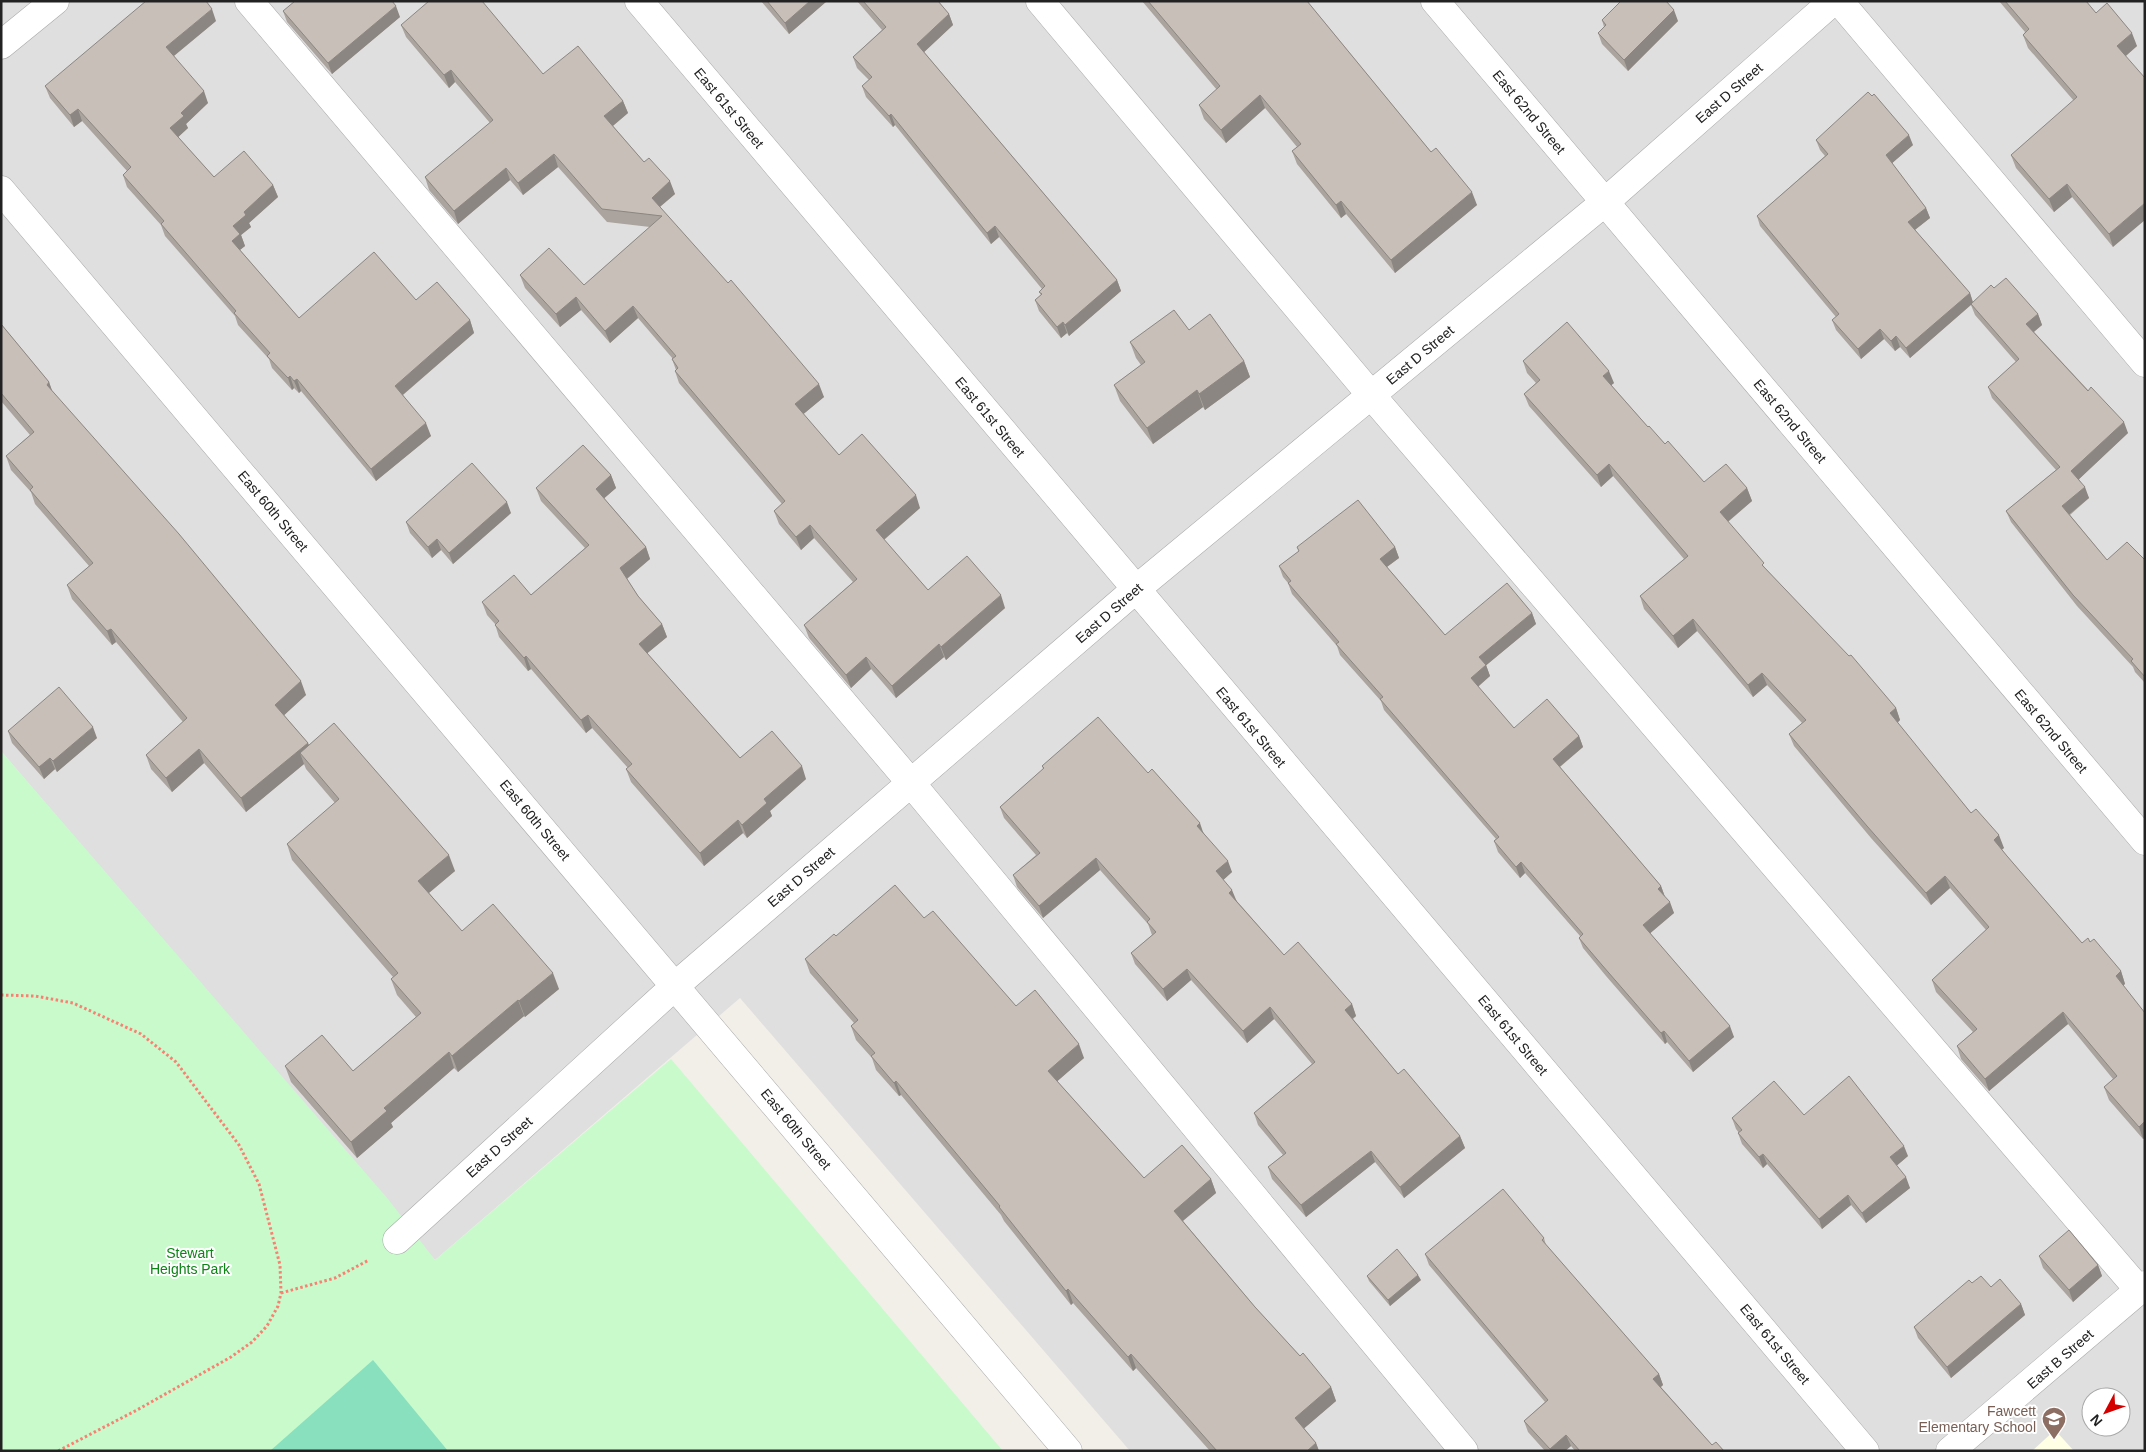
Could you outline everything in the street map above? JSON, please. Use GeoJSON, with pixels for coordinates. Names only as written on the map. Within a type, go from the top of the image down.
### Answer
{"type":"FeatureCollection","features":[{"type":"Feature","properties":{"kind":"street"},"geometry":{"type":"LineString","coordinates":[[1,45],[55,1]]}},
{"type":"Feature","properties":{"kind":"street"},"geometry":{"type":"LineString","coordinates":[[249,1],[911,783],[1464,1451]]}},
{"type":"Feature","properties":{"kind":"street","name":"East 61st Street"},"geometry":{"type":"LineString","coordinates":[[638,1],[1865,1451]]}},
{"type":"Feature","properties":{"kind":"street"},"geometry":{"type":"LineString","coordinates":[[1040,1],[1371,395],[2142,1287]]}},
{"type":"Feature","properties":{"kind":"street","name":"East 62nd Street"},"geometry":{"type":"LineString","coordinates":[[1435,1],[2145,841]]}},
{"type":"Feature","properties":{"kind":"street","name":"East D Street"},"geometry":{"type":"LineString","coordinates":[[397,1240],[675,986],[1136,590],[1605,202],[1833,1]]}},
{"type":"Feature","properties":{"kind":"street"},"geometry":{"type":"LineString","coordinates":[[1839,1],[2145,363]]}},
{"type":"Feature","properties":{"kind":"street","name":"East 60th Street"},"geometry":{"type":"LineString","coordinates":[[1,190],[1068,1451]]}},
{"type":"Feature","properties":{"kind":"street","name":"East B Street"},"geometry":{"type":"LineString","coordinates":[[1950,1451],[2142,1287]]}},
{"type":"Feature","properties":{"kind":"path"},"geometry":{"type":"LineString","coordinates":[[1,995],[35,996],[73,1003],[141,1034],[176,1062],[239,1146],[259,1184],[280,1265],[281,1293],[278,1306],[267,1326],[252,1342],[231,1357],[137,1410],[58,1451]]}},
{"type":"Feature","properties":{"kind":"path"},"geometry":{"type":"LineString","coordinates":[[281,1293],[336,1278],[364,1264],[397,1240]]}},
{"type":"Feature","properties":{"kind":"shaded area"},"geometry":{"type":"Polygon","coordinates":[[[1,1],[2145,1],[2145,1451],[1130,1451],[740,998],[435,1260],[1,751],[1,1]]]}},
{"type":"Feature","properties":{"kind":"shaded area","name":"Fawcett Elementary School"},"geometry":{"type":"Polygon","coordinates":[[[2055,1430],[2074,1451],[2032,1451],[2055,1430]]]}},
{"type":"Feature","properties":{"kind":"green space","name":"Stewart Heights Park"},"geometry":{"type":"Polygon","coordinates":[[[1,751],[388,1199],[435,1260],[671,1059],[1003,1451],[1,1451],[1,751]]]}},
{"type":"Feature","properties":{"kind":"green space"},"geometry":{"type":"Polygon","coordinates":[[[373,1360],[448,1451],[270,1451],[373,1360]]]}},
{"type":"Feature","properties":{"kind":"building"},"geometry":{"type":"Polygon","coordinates":[[[146,1],[206,1],[212,9],[166,47],[204,91],[181,113],[184,116],[170,128],[214,177],[244,151],[273,185],[244,212],[246,215],[233,226],[240,234],[232,241],[299,318],[374,252],[416,300],[437,282],[470,320],[395,386],[426,423],[371,469],[297,379],[294,381],[290,376],[288,378],[267,356],[270,353],[234,313],[236,311],[161,224],[164,221],[123,175],[131,167],[78,109],[70,115],[45,86],[146,1]]]}},
{"type":"Feature","properties":{"kind":"building"},"geometry":{"type":"Polygon","coordinates":[[[295,1],[392,1],[396,6],[328,63],[283,11],[295,1]]]}},
{"type":"Feature","properties":{"kind":"building"},"geometry":{"type":"Polygon","coordinates":[[[429,1],[482,1],[543,74],[578,46],[623,101],[604,116],[644,162],[649,158],[670,181],[652,198],[728,283],[731,280],[819,384],[795,404],[839,455],[862,434],[916,495],[876,530],[928,590],[967,556],[1001,595],[941,647],[939,644],[892,686],[866,657],[846,675],[804,625],[857,579],[810,525],[796,537],[774,511],[785,501],[675,371],[678,368],[672,359],[676,356],[633,306],[605,331],[576,297],[556,314],[520,275],[549,248],[584,285],[662,216],[602,209],[554,154],[518,183],[506,168],[454,211],[425,177],[493,120],[451,70],[444,75],[401,25],[429,1]]]}},
{"type":"Feature","properties":{"kind":"building"},"geometry":{"type":"Polygon","coordinates":[[[767,1],[810,1],[785,23],[767,1]]]}},
{"type":"Feature","properties":{"kind":"building"},"geometry":{"type":"Polygon","coordinates":[[[863,1],[938,1],[949,14],[917,44],[1117,280],[1065,325],[1063,322],[1057,327],[1035,300],[1042,294],[1039,292],[1045,286],[995,226],[987,233],[891,114],[889,116],[862,86],[872,77],[853,57],[886,27],[863,1]]]}},
{"type":"Feature","properties":{"kind":"building"},"geometry":{"type":"Polygon","coordinates":[[[1148,1],[1307,1],[1431,152],[1436,148],[1472,192],[1391,260],[1341,201],[1336,205],[1292,151],[1301,144],[1260,95],[1221,130],[1199,105],[1220,86],[1148,1]]]}},
{"type":"Feature","properties":{"kind":"building"},"geometry":{"type":"Polygon","coordinates":[[[1621,1],[1666,1],[1674,10],[1624,60],[1598,33],[1606,25],[1602,20],[1621,1]]]}},
{"type":"Feature","properties":{"kind":"building"},"geometry":{"type":"Polygon","coordinates":[[[2005,1],[2086,1],[2096,13],[2107,3],[2132,33],[2117,46],[2145,78],[2145,203],[2109,234],[2067,184],[2049,199],[2011,155],[2077,97],[2023,35],[2029,29],[2005,1]]]}},
{"type":"Feature","properties":{"kind":"building"},"geometry":{"type":"Polygon","coordinates":[[[1868,92],[1872,96],[1874,94],[1909,135],[1886,155],[1926,208],[1908,222],[1970,293],[1906,348],[1896,336],[1891,341],[1880,329],[1858,349],[1832,320],[1839,314],[1757,216],[1828,154],[1816,140],[1868,92]]]}},
{"type":"Feature","properties":{"kind":"building"},"geometry":{"type":"Polygon","coordinates":[[[2006,278],[2038,314],[2026,324],[2088,391],[2091,387],[2124,422],[2071,471],[2085,487],[2062,506],[2107,560],[2127,542],[2145,560],[2145,677],[2131,661],[2133,659],[2073,595],[2006,511],[2060,467],[1988,387],[2019,359],[1971,304],[1991,285],[1994,288],[2006,278]]]}},
{"type":"Feature","properties":{"kind":"building"},"geometry":{"type":"Polygon","coordinates":[[[1174,310],[1189,330],[1210,314],[1244,361],[1199,394],[1197,390],[1147,428],[1114,385],[1145,362],[1130,342],[1174,310]]]}},
{"type":"Feature","properties":{"kind":"building"},"geometry":{"type":"Polygon","coordinates":[[[1567,322],[1609,371],[1603,376],[1648,427],[1665,444],[1668,441],[1704,482],[1726,464],[1747,488],[1720,512],[1764,563],[1762,565],[1849,656],[1851,655],[1896,708],[1890,713],[1971,813],[1976,809],[1999,835],[1994,840],[2082,943],[2088,938],[2090,942],[2094,939],[2121,971],[2116,976],[2145,1013],[2145,1121],[2139,1127],[2104,1087],[2117,1076],[2063,1012],[1985,1079],[1957,1046],[1977,1029],[1932,980],[1989,927],[1945,876],[1926,893],[1789,734],[1806,720],[1762,673],[1748,685],[1693,619],[1673,636],[1640,596],[1688,556],[1609,464],[1597,475],[1524,394],[1540,380],[1523,361],[1567,322]]]}},
{"type":"Feature","properties":{"kind":"building"},"geometry":{"type":"Polygon","coordinates":[[[1,324],[49,382],[47,385],[179,534],[301,681],[275,705],[308,743],[241,798],[199,749],[166,778],[146,755],[187,718],[111,629],[107,631],[67,585],[93,563],[30,490],[33,487],[6,456],[34,432],[1,393],[1,324]]]}},
{"type":"Feature","properties":{"kind":"building"},"geometry":{"type":"Polygon","coordinates":[[[583,445],[611,475],[596,489],[646,547],[620,568],[638,596],[662,624],[639,644],[740,758],[772,731],[802,766],[764,799],[767,803],[742,825],[738,820],[700,853],[626,769],[632,764],[588,715],[581,720],[526,656],[524,658],[495,625],[499,621],[482,602],[514,575],[531,595],[589,545],[536,488],[583,445]]]}},
{"type":"Feature","properties":{"kind":"building"},"geometry":{"type":"Polygon","coordinates":[[[472,463],[507,502],[449,553],[437,539],[428,547],[406,522],[472,463]]]}},
{"type":"Feature","properties":{"kind":"building"},"geometry":{"type":"Polygon","coordinates":[[[1358,500],[1395,547],[1380,559],[1445,635],[1507,583],[1532,613],[1479,657],[1486,665],[1471,678],[1514,728],[1547,699],[1579,736],[1553,759],[1661,886],[1658,889],[1670,902],[1643,925],[1730,1026],[1689,1061],[1664,1031],[1661,1033],[1579,938],[1583,934],[1521,862],[1516,867],[1494,841],[1499,837],[1380,699],[1383,697],[1336,644],[1339,642],[1288,583],[1291,581],[1279,566],[1299,551],[1297,547],[1358,500]]]}},
{"type":"Feature","properties":{"kind":"building"},"geometry":{"type":"Polygon","coordinates":[[[59,687],[93,727],[53,761],[50,758],[39,767],[8,731],[59,687]]]}},
{"type":"Feature","properties":{"kind":"building"},"geometry":{"type":"Polygon","coordinates":[[[1098,717],[1148,773],[1152,769],[1200,823],[1197,826],[1228,861],[1216,871],[1232,890],[1229,893],[1284,955],[1298,942],[1352,1004],[1345,1010],[1398,1074],[1404,1069],[1460,1136],[1400,1187],[1371,1151],[1301,1205],[1268,1167],[1286,1153],[1254,1113],[1315,1062],[1270,1007],[1243,1031],[1187,969],[1163,989],[1131,953],[1156,932],[1147,922],[1150,919],[1096,858],[1039,906],[1013,875],[1040,853],[1000,807],[1044,768],[1042,766],[1098,717]]]}},
{"type":"Feature","properties":{"kind":"building"},"geometry":{"type":"Polygon","coordinates":[[[334,723],[449,855],[418,881],[462,931],[493,904],[553,973],[452,1056],[449,1052],[384,1108],[387,1111],[351,1142],[285,1066],[322,1035],[353,1071],[421,1013],[391,979],[398,973],[287,844],[339,799],[300,753],[334,723]]]}},
{"type":"Feature","properties":{"kind":"building"},"geometry":{"type":"Polygon","coordinates":[[[895,885],[924,918],[933,911],[1016,1006],[1035,990],[1079,1044],[1048,1071],[1144,1178],[1182,1145],[1211,1179],[1174,1211],[1255,1307],[1300,1356],[1303,1353],[1331,1387],[1295,1418],[1316,1443],[1307,1451],[1217,1451],[1131,1354],[1128,1357],[1068,1289],[1066,1291],[1000,1206],[896,1081],[894,1083],[871,1056],[875,1053],[851,1026],[858,1020],[805,959],[834,934],[836,936],[895,885]]]}},
{"type":"Feature","properties":{"kind":"building"},"geometry":{"type":"Polygon","coordinates":[[[1849,1076],[1904,1146],[1890,1157],[1906,1177],[1862,1213],[1848,1195],[1819,1219],[1763,1154],[1759,1157],[1738,1133],[1742,1130],[1732,1118],[1774,1081],[1804,1115],[1849,1076]]]}},
{"type":"Feature","properties":{"kind":"building"},"geometry":{"type":"Polygon","coordinates":[[[1503,1189],[1544,1238],[1542,1240],[1659,1374],[1653,1379],[1712,1445],[1716,1442],[1724,1451],[1580,1451],[1566,1435],[1550,1449],[1524,1421],[1548,1400],[1425,1254],[1503,1189]]]}},
{"type":"Feature","properties":{"kind":"building"},"geometry":{"type":"Polygon","coordinates":[[[2069,1230],[2098,1265],[2069,1290],[2039,1256],[2069,1230]]]}},
{"type":"Feature","properties":{"kind":"building"},"geometry":{"type":"Polygon","coordinates":[[[1397,1249],[1418,1275],[1388,1300],[1367,1276],[1397,1249]]]}},
{"type":"Feature","properties":{"kind":"building"},"geometry":{"type":"Polygon","coordinates":[[[1981,1276],[1991,1287],[2000,1279],[2021,1304],[1947,1367],[1914,1327],[1969,1280],[1972,1283],[1981,1276]]]}},
{"type":"Feature","properties":{"kind":"place","name":"Fawcett Elementary School"},"geometry":{"type":"Point","coordinates":[2054,1440]}}]}
